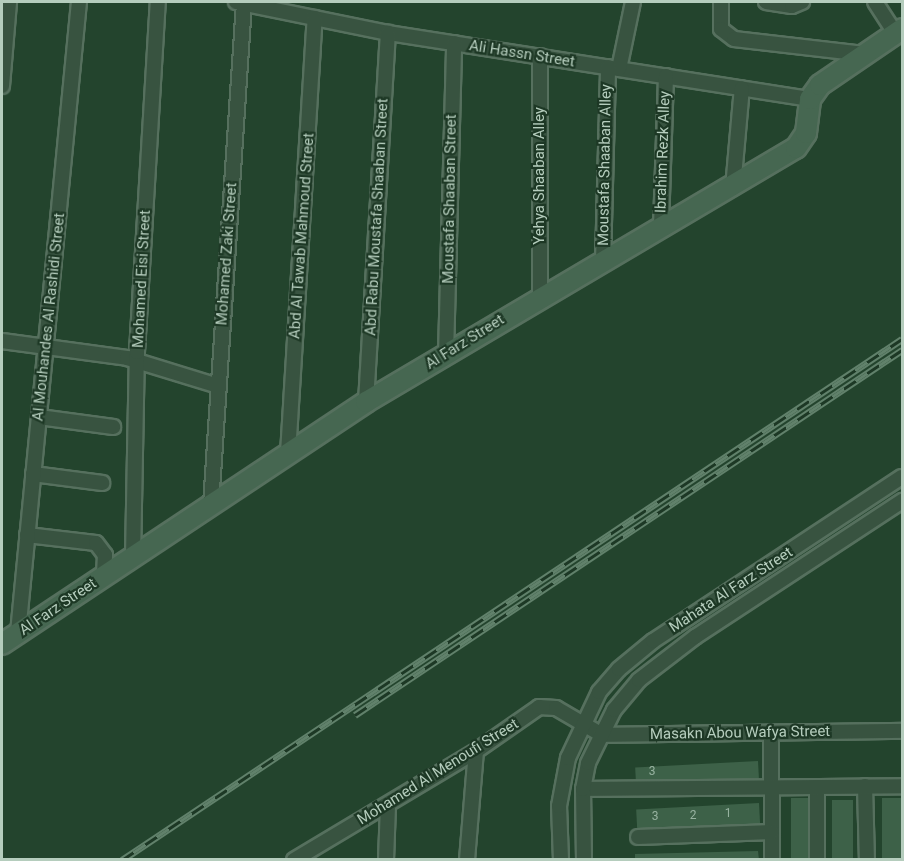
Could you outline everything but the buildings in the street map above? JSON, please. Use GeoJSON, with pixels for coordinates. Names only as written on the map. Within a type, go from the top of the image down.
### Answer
{"type":"FeatureCollection","features":[{"type":"Feature","properties":{"kind":"street"},"geometry":{"type":"LineString","coordinates":[[2,86],[9,2]]}},
{"type":"Feature","properties":{"kind":"street","name":"Al Mouhandes Al Rashidi Street"},"geometry":{"type":"LineString","coordinates":[[10,639],[27,535],[79,2]]}},
{"type":"Feature","properties":{"kind":"street","name":"Mohamed Eisi Street"},"geometry":{"type":"LineString","coordinates":[[133,557],[137,360],[158,2]]}},
{"type":"Feature","properties":{"kind":"street","name":"Ali Hassn Street"},"geometry":{"type":"LineString","coordinates":[[240,2],[388,33],[810,99]]}},
{"type":"Feature","properties":{"kind":"street","name":"Mohamed Zaki Street"},"geometry":{"type":"LineString","coordinates":[[211,505],[240,2]]}},
{"type":"Feature","properties":{"kind":"street","name":"Moustafa Shaaban Alley"},"geometry":{"type":"LineString","coordinates":[[603,262],[613,68],[633,2]]}},
{"type":"Feature","properties":{"kind":"street"},"geometry":{"type":"LineString","coordinates":[[721,2],[721,29],[734,39],[864,54]]}},
{"type":"Feature","properties":{"kind":"street"},"geometry":{"type":"LineString","coordinates":[[766,2],[792,6],[802,2]]}},
{"type":"Feature","properties":{"kind":"street"},"geometry":{"type":"LineString","coordinates":[[810,99],[827,78],[899,32],[875,2]]}},
{"type":"Feature","properties":{"kind":"street","name":"Abd Al Tawab Mahmoud Street"},"geometry":{"type":"LineString","coordinates":[[288,454],[315,18]]}},
{"type":"Feature","properties":{"kind":"street","name":"Abd Rabu Moustafa Shaaban Street"},"geometry":{"type":"LineString","coordinates":[[366,402],[388,33]]}},
{"type":"Feature","properties":{"kind":"street","name":"Moustafa Shaaban Street"},"geometry":{"type":"LineString","coordinates":[[446,355],[454,43]]}},
{"type":"Feature","properties":{"kind":"street","name":"Yehya Shaaban Alley"},"geometry":{"type":"LineString","coordinates":[[540,56],[540,296]]}},
{"type":"Feature","properties":{"kind":"street","name":"Ibrahim Rezk Alley"},"geometry":{"type":"LineString","coordinates":[[661,227],[666,76]]}},
{"type":"Feature","properties":{"kind":"street"},"geometry":{"type":"LineString","coordinates":[[733,188],[741,88]]}},
{"type":"Feature","properties":{"kind":"street","name":"Al Farz Street"},"geometry":{"type":"LineString","coordinates":[[10,639],[366,402],[540,296],[733,188],[796,148],[806,133],[810,99]]}},
{"type":"Feature","properties":{"kind":"street"},"geometry":{"type":"LineString","coordinates":[[2,341],[46,344],[137,360],[218,386]]}},
{"type":"Feature","properties":{"kind":"street"},"geometry":{"type":"LineString","coordinates":[[39,417],[113,427]]}},
{"type":"Feature","properties":{"kind":"street"},"geometry":{"type":"LineString","coordinates":[[33,474],[102,483]]}},
{"type":"Feature","properties":{"kind":"street","name":"Mahata Al Farz Street"},"geometry":{"type":"LineString","coordinates":[[561,860],[562,781],[580,726],[599,692],[628,662],[903,477]]}},
{"type":"Feature","properties":{"kind":"street","name":"Mahata Al Farz Street"},"geometry":{"type":"LineString","coordinates":[[584,860],[583,789],[588,763],[627,693],[656,665],[903,501]]}},
{"type":"Feature","properties":{"kind":"street"},"geometry":{"type":"LineString","coordinates":[[27,535],[96,543],[105,555],[104,576]]}},
{"type":"Feature","properties":{"kind":"street"},"geometry":{"type":"LineString","coordinates":[[786,554],[798,570]]}},
{"type":"Feature","properties":{"kind":"street","name":"Mohamed Al Menoufi Street"},"geometry":{"type":"LineString","coordinates":[[294,860],[476,751],[539,707],[556,708],[580,726]]}},
{"type":"Feature","properties":{"kind":"street","name":"Masakn Abou Wafya Street"},"geometry":{"type":"LineString","coordinates":[[580,726],[602,735],[903,731]]}},
{"type":"Feature","properties":{"kind":"street"},"geometry":{"type":"LineString","coordinates":[[771,734],[772,860]]}},
{"type":"Feature","properties":{"kind":"street"},"geometry":{"type":"LineString","coordinates":[[467,860],[476,751]]}},
{"type":"Feature","properties":{"kind":"street"},"geometry":{"type":"LineString","coordinates":[[865,786],[867,860]]}},
{"type":"Feature","properties":{"kind":"street"},"geometry":{"type":"LineString","coordinates":[[583,789],[903,786]]}},
{"type":"Feature","properties":{"kind":"street"},"geometry":{"type":"LineString","coordinates":[[817,787],[817,860]]}},
{"type":"Feature","properties":{"kind":"street"},"geometry":{"type":"LineString","coordinates":[[386,860],[388,805]]}},
{"type":"Feature","properties":{"kind":"street"},"geometry":{"type":"LineString","coordinates":[[638,837],[772,832]]}},
{"type":"Feature","properties":{"kind":"railway"},"geometry":{"type":"LineString","coordinates":[[122,860],[902,339]]}},
{"type":"Feature","properties":{"kind":"railway"},"geometry":{"type":"LineString","coordinates":[[355,715],[902,350]]}}]}
